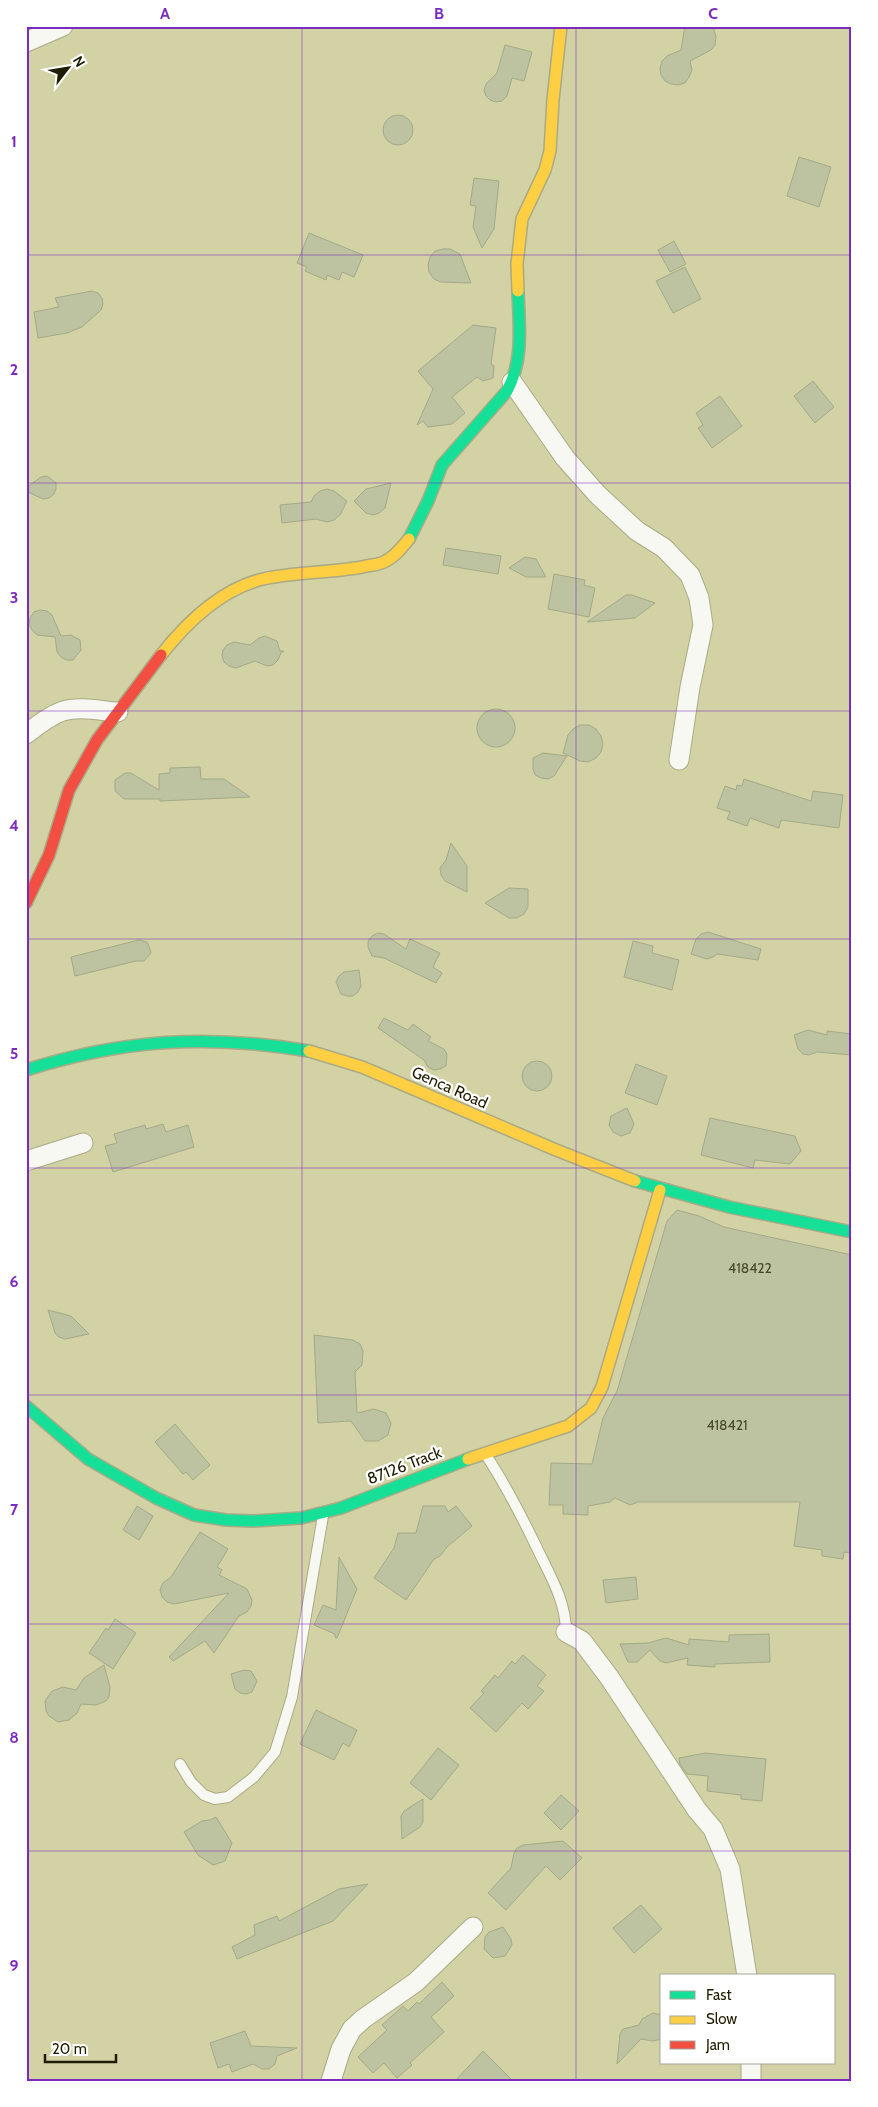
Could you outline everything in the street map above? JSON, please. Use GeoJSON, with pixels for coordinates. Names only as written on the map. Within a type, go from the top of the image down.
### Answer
{"type":"FeatureCollection","features":[{"type":"Feature","properties":{"kind":"street"},"geometry":{"type":"LineString","coordinates":[[26,42],[63,26]]}},
{"type":"Feature","properties":{"kind":"street"},"geometry":{"type":"LineString","coordinates":[[26,903],[49,855],[69,790],[97,740],[173,640],[203,610],[234,589],[263,579],[350,569],[384,562],[397,553],[413,534],[442,465],[507,391],[512,382],[520,348],[517,264],[522,219],[545,170],[550,151],[561,26]]}},
{"type":"Feature","properties":{"kind":"street"},"geometry":{"type":"LineString","coordinates":[[512,382],[565,458],[598,495],[637,531],[664,548],[690,575],[699,598],[703,625],[690,687],[679,760]]}},
{"type":"Feature","properties":{"kind":"street"},"geometry":{"type":"LineString","coordinates":[[26,734],[43,721],[63,711],[118,712]]}},
{"type":"Feature","properties":{"kind":"street","name":"Genca Road"},"geometry":{"type":"LineString","coordinates":[[26,1070],[96,1051],[181,1041],[236,1041],[292,1047],[350,1063],[427,1093],[510,1131],[607,1171],[660,1190],[799,1222],[852,1232]]}},
{"type":"Feature","properties":{"kind":"street"},"geometry":{"type":"LineString","coordinates":[[26,1161],[83,1143]]}},
{"type":"Feature","properties":{"kind":"street","name":"87126 Track"},"geometry":{"type":"LineString","coordinates":[[26,1406],[88,1459],[156,1498],[194,1515],[226,1520],[253,1521],[301,1518],[341,1508],[450,1465],[568,1426],[590,1408],[602,1387],[660,1190]]}},
{"type":"Feature","properties":{"kind":"street"},"geometry":{"type":"LineString","coordinates":[[566,1632],[582,1641],[609,1678],[697,1810],[713,1829],[730,1869],[747,1974]]}},
{"type":"Feature","properties":{"kind":"street"},"geometry":{"type":"LineString","coordinates":[[331,2081],[341,2049],[352,2029],[363,2018],[416,1982],[473,1927]]}},
{"type":"Feature","properties":{"kind":"street"},"geometry":{"type":"LineString","coordinates":[[751,2064],[752,2081]]}},
{"type":"Feature","properties":{"kind":"lane"},"geometry":{"type":"LineString","coordinates":[[486,1454],[507,1487],[560,1595],[566,1621],[566,1632]]}},
{"type":"Feature","properties":{"kind":"lane"},"geometry":{"type":"LineString","coordinates":[[180,1764],[191,1782],[204,1795],[215,1799],[228,1797],[254,1777],[275,1752],[292,1697],[324,1512]]}},
{"type":"Feature","properties":{"kind":"building"},"geometry":{"type":"Polygon","coordinates":[[[685,26],[713,26],[716,37],[715,45],[711,50],[690,61],[692,70],[685,83],[671,84],[665,81],[661,75],[660,68],[662,61],[667,56],[681,50],[685,26]]]}},
{"type":"Feature","properties":{"kind":"building"},"geometry":{"type":"Polygon","coordinates":[[[505,45],[532,52],[524,81],[512,78],[507,96],[502,101],[496,102],[486,96],[484,90],[486,84],[497,73],[505,45]]]}},
{"type":"Feature","properties":{"kind":"building"},"geometry":{"type":"Polygon","coordinates":[[[398,115],[409,119],[413,130],[409,141],[398,145],[387,141],[383,130],[387,119],[398,115]]]}},
{"type":"Feature","properties":{"kind":"building"},"geometry":{"type":"Polygon","coordinates":[[[799,157],[831,167],[819,207],[787,196],[799,157]]]}},
{"type":"Feature","properties":{"kind":"building"},"geometry":{"type":"Polygon","coordinates":[[[474,178],[499,181],[494,229],[482,248],[473,227],[476,206],[470,205],[474,178]]]}},
{"type":"Feature","properties":{"kind":"building"},"geometry":{"type":"Polygon","coordinates":[[[309,233],[363,255],[354,277],[342,272],[339,280],[327,275],[326,280],[305,271],[307,267],[297,263],[309,233]]]}},
{"type":"Feature","properties":{"kind":"building"},"geometry":{"type":"Polygon","coordinates":[[[674,241],[686,264],[670,272],[658,250],[674,241]]]}},
{"type":"Feature","properties":{"kind":"building"},"geometry":{"type":"Polygon","coordinates":[[[450,249],[460,254],[471,283],[441,282],[434,279],[429,272],[430,257],[435,251],[450,249]]]}},
{"type":"Feature","properties":{"kind":"building"},"geometry":{"type":"Polygon","coordinates":[[[685,267],[701,299],[673,313],[656,281],[685,267]]]}},
{"type":"Feature","properties":{"kind":"building"},"geometry":{"type":"Polygon","coordinates":[[[92,291],[98,293],[102,298],[103,304],[101,310],[82,327],[67,333],[38,338],[34,312],[59,307],[55,298],[92,291]]]}},
{"type":"Feature","properties":{"kind":"building"},"geometry":{"type":"Polygon","coordinates":[[[473,325],[496,328],[491,364],[494,366],[493,378],[483,381],[477,377],[452,397],[465,413],[452,424],[428,427],[423,421],[417,425],[433,389],[418,371],[473,325]]]}},
{"type":"Feature","properties":{"kind":"building"},"geometry":{"type":"Polygon","coordinates":[[[813,381],[834,407],[815,423],[794,396],[813,381]]]}},
{"type":"Feature","properties":{"kind":"building"},"geometry":{"type":"Polygon","coordinates":[[[720,396],[742,426],[712,448],[698,428],[703,425],[696,413],[720,396]]]}},
{"type":"Feature","properties":{"kind":"building"},"geometry":{"type":"Polygon","coordinates":[[[47,476],[56,483],[54,494],[49,498],[43,499],[26,491],[26,488],[41,477],[47,476]]]}},
{"type":"Feature","properties":{"kind":"building"},"geometry":{"type":"Polygon","coordinates":[[[391,483],[385,508],[379,513],[373,515],[366,513],[354,501],[366,489],[391,483]]]}},
{"type":"Feature","properties":{"kind":"building"},"geometry":{"type":"Polygon","coordinates":[[[327,489],[334,491],[347,501],[340,515],[334,520],[327,522],[316,519],[282,523],[280,505],[311,502],[320,491],[327,489]]]}},
{"type":"Feature","properties":{"kind":"building"},"geometry":{"type":"Polygon","coordinates":[[[446,548],[501,556],[498,574],[443,565],[446,548]]]}},
{"type":"Feature","properties":{"kind":"building"},"geometry":{"type":"Polygon","coordinates":[[[525,557],[536,559],[546,577],[526,577],[509,568],[525,557]]]}},
{"type":"Feature","properties":{"kind":"building"},"geometry":{"type":"Polygon","coordinates":[[[554,574],[585,580],[584,585],[595,588],[589,617],[548,609],[554,574]]]}},
{"type":"Feature","properties":{"kind":"building"},"geometry":{"type":"Polygon","coordinates":[[[626,595],[632,595],[655,603],[635,618],[587,622],[626,595]]]}},
{"type":"Feature","properties":{"kind":"building"},"geometry":{"type":"Polygon","coordinates":[[[40,610],[47,611],[52,615],[61,636],[71,635],[80,640],[81,650],[73,660],[66,660],[57,652],[55,637],[37,635],[32,630],[29,624],[30,618],[34,612],[40,610]]]}},
{"type":"Feature","properties":{"kind":"building"},"geometry":{"type":"Polygon","coordinates":[[[265,636],[277,641],[280,651],[284,651],[273,665],[267,666],[255,661],[236,668],[224,662],[223,650],[227,645],[234,642],[250,645],[265,636]]]}},
{"type":"Feature","properties":{"kind":"building"},"geometry":{"type":"Polygon","coordinates":[[[496,709],[510,714],[515,728],[510,742],[496,747],[482,742],[477,728],[482,714],[496,709]]]}},
{"type":"Feature","properties":{"kind":"building"},"geometry":{"type":"Polygon","coordinates":[[[580,725],[589,725],[596,729],[601,736],[603,744],[601,752],[596,758],[588,762],[580,761],[563,753],[568,735],[580,725]]]}},
{"type":"Feature","properties":{"kind":"building"},"geometry":{"type":"Polygon","coordinates":[[[543,753],[567,756],[554,776],[548,779],[535,775],[533,769],[533,758],[543,753]]]}},
{"type":"Feature","properties":{"kind":"building"},"geometry":{"type":"Polygon","coordinates":[[[200,767],[201,779],[224,779],[250,797],[160,801],[160,799],[124,799],[115,791],[115,780],[125,773],[131,773],[159,790],[159,774],[170,773],[170,768],[200,767]]]}},
{"type":"Feature","properties":{"kind":"building"},"geometry":{"type":"Polygon","coordinates":[[[744,779],[811,801],[813,791],[843,795],[839,828],[781,820],[779,828],[750,818],[747,826],[727,819],[730,812],[717,808],[725,786],[736,790],[737,785],[742,786],[744,779]]]}},
{"type":"Feature","properties":{"kind":"building"},"geometry":{"type":"Polygon","coordinates":[[[451,843],[467,866],[467,892],[445,881],[441,875],[440,868],[446,860],[451,843]]]}},
{"type":"Feature","properties":{"kind":"building"},"geometry":{"type":"Polygon","coordinates":[[[509,888],[528,889],[528,907],[524,914],[517,918],[509,918],[485,903],[509,888]]]}},
{"type":"Feature","properties":{"kind":"building"},"geometry":{"type":"Polygon","coordinates":[[[708,932],[761,949],[758,960],[717,954],[707,959],[691,954],[696,939],[701,934],[708,932]]]}},
{"type":"Feature","properties":{"kind":"building"},"geometry":{"type":"Polygon","coordinates":[[[378,933],[384,934],[406,949],[410,939],[440,953],[433,967],[442,973],[436,983],[384,958],[372,956],[368,947],[368,941],[378,933]]]}},
{"type":"Feature","properties":{"kind":"building"},"geometry":{"type":"Polygon","coordinates":[[[139,940],[147,942],[151,953],[144,961],[136,961],[75,976],[71,957],[139,940]]]}},
{"type":"Feature","properties":{"kind":"building"},"geometry":{"type":"Polygon","coordinates":[[[633,941],[653,946],[652,953],[679,960],[672,990],[624,977],[633,941]]]}},
{"type":"Feature","properties":{"kind":"building"},"geometry":{"type":"Polygon","coordinates":[[[359,970],[361,986],[358,992],[353,996],[341,994],[336,982],[339,976],[344,972],[359,970]]]}},
{"type":"Feature","properties":{"kind":"building"},"geometry":{"type":"Polygon","coordinates":[[[384,1018],[408,1030],[413,1024],[431,1037],[428,1041],[444,1049],[447,1054],[446,1066],[434,1070],[428,1067],[424,1060],[378,1028],[384,1018]]]}},
{"type":"Feature","properties":{"kind":"building"},"geometry":{"type":"Polygon","coordinates":[[[808,1030],[827,1035],[827,1031],[852,1034],[852,1055],[817,1052],[809,1055],[803,1054],[798,1049],[794,1035],[808,1030]]]}},
{"type":"Feature","properties":{"kind":"building"},"geometry":{"type":"Polygon","coordinates":[[[537,1061],[543,1062],[551,1070],[551,1082],[543,1090],[537,1091],[531,1090],[523,1082],[522,1076],[523,1070],[531,1062],[537,1061]]]}},
{"type":"Feature","properties":{"kind":"building"},"geometry":{"type":"Polygon","coordinates":[[[636,1064],[667,1076],[657,1105],[625,1093],[636,1064]]]}},
{"type":"Feature","properties":{"kind":"building"},"geometry":{"type":"Polygon","coordinates":[[[627,1108],[634,1124],[630,1133],[621,1136],[613,1132],[609,1125],[611,1116],[627,1108]]]}},
{"type":"Feature","properties":{"kind":"building"},"geometry":{"type":"Polygon","coordinates":[[[710,1118],[795,1136],[801,1151],[790,1164],[755,1160],[753,1168],[701,1155],[710,1118]]]}},
{"type":"Feature","properties":{"kind":"building"},"geometry":{"type":"Polygon","coordinates":[[[163,1124],[166,1132],[188,1125],[194,1147],[113,1172],[105,1146],[117,1143],[114,1134],[145,1125],[146,1129],[163,1124]]]}},
{"type":"Feature","properties":{"kind":"building"},"geometry":{"type":"Polygon","coordinates":[[[677,1210],[699,1216],[724,1227],[852,1255],[852,1553],[844,1552],[843,1559],[822,1556],[822,1550],[794,1546],[800,1502],[638,1502],[630,1505],[615,1498],[610,1502],[588,1506],[588,1515],[563,1514],[563,1505],[549,1505],[551,1463],[592,1464],[603,1418],[617,1391],[667,1221],[677,1210]]]}},
{"type":"Feature","properties":{"kind":"building"},"geometry":{"type":"Polygon","coordinates":[[[48,1310],[71,1316],[89,1334],[65,1339],[59,1337],[55,1333],[48,1310]]]}},
{"type":"Feature","properties":{"kind":"building"},"geometry":{"type":"Polygon","coordinates":[[[314,1335],[353,1340],[360,1344],[363,1351],[362,1365],[355,1372],[357,1413],[374,1409],[386,1413],[391,1423],[388,1435],[378,1441],[365,1441],[351,1421],[318,1423],[314,1335]]]}},
{"type":"Feature","properties":{"kind":"building"},"geometry":{"type":"Polygon","coordinates":[[[175,1424],[210,1465],[193,1480],[186,1472],[183,1474],[155,1442],[175,1424]]]}},
{"type":"Feature","properties":{"kind":"building"},"geometry":{"type":"Polygon","coordinates":[[[137,1506],[153,1516],[139,1540],[123,1530],[137,1506]]]}},
{"type":"Feature","properties":{"kind":"building"},"geometry":{"type":"Polygon","coordinates":[[[423,1506],[445,1506],[448,1512],[456,1506],[472,1526],[447,1547],[440,1556],[434,1559],[406,1600],[374,1578],[394,1548],[398,1533],[416,1533],[423,1506]]]}},
{"type":"Feature","properties":{"kind":"building"},"geometry":{"type":"Polygon","coordinates":[[[200,1532],[228,1549],[217,1567],[222,1570],[219,1575],[247,1589],[252,1600],[251,1606],[247,1612],[239,1616],[214,1653],[205,1641],[173,1661],[169,1657],[229,1593],[174,1604],[167,1602],[162,1597],[160,1590],[163,1583],[171,1577],[200,1532]]]}},
{"type":"Feature","properties":{"kind":"building"},"geometry":{"type":"Polygon","coordinates":[[[339,1557],[357,1589],[337,1638],[335,1634],[314,1625],[323,1605],[336,1610],[339,1557]]]}},
{"type":"Feature","properties":{"kind":"building"},"geometry":{"type":"Polygon","coordinates":[[[636,1577],[638,1599],[606,1603],[603,1580],[636,1577]]]}},
{"type":"Feature","properties":{"kind":"building"},"geometry":{"type":"Polygon","coordinates":[[[115,1619],[136,1633],[113,1669],[89,1653],[106,1628],[108,1630],[115,1619]]]}},
{"type":"Feature","properties":{"kind":"building"},"geometry":{"type":"Polygon","coordinates":[[[769,1634],[770,1662],[715,1664],[715,1667],[687,1665],[688,1658],[666,1663],[660,1661],[650,1650],[637,1662],[628,1662],[620,1644],[648,1643],[666,1638],[689,1645],[689,1639],[729,1642],[729,1635],[769,1634]]]}},
{"type":"Feature","properties":{"kind":"building"},"geometry":{"type":"Polygon","coordinates":[[[523,1655],[546,1675],[537,1686],[544,1691],[528,1709],[522,1703],[496,1732],[470,1708],[484,1693],[481,1691],[495,1675],[498,1678],[512,1661],[515,1664],[523,1655]]]}},
{"type":"Feature","properties":{"kind":"building"},"geometry":{"type":"Polygon","coordinates":[[[104,1665],[110,1687],[109,1697],[106,1701],[96,1705],[81,1704],[77,1713],[69,1720],[58,1722],[49,1716],[46,1711],[45,1701],[52,1691],[63,1687],[76,1690],[84,1678],[104,1665]]]}},
{"type":"Feature","properties":{"kind":"building"},"geometry":{"type":"Polygon","coordinates":[[[244,1670],[251,1671],[257,1681],[252,1692],[246,1694],[240,1693],[235,1689],[231,1674],[244,1670]]]}},
{"type":"Feature","properties":{"kind":"building"},"geometry":{"type":"Polygon","coordinates":[[[316,1710],[357,1730],[349,1747],[343,1743],[334,1760],[300,1744],[316,1710]]]}},
{"type":"Feature","properties":{"kind":"building"},"geometry":{"type":"Polygon","coordinates":[[[438,1748],[459,1765],[431,1800],[410,1783],[438,1748]]]}},
{"type":"Feature","properties":{"kind":"building"},"geometry":{"type":"Polygon","coordinates":[[[705,1753],[766,1759],[762,1801],[741,1799],[741,1795],[707,1791],[708,1776],[687,1774],[680,1764],[679,1758],[705,1753]]]}},
{"type":"Feature","properties":{"kind":"building"},"geometry":{"type":"Polygon","coordinates":[[[561,1795],[579,1811],[561,1830],[544,1813],[561,1795]]]}},
{"type":"Feature","properties":{"kind":"building"},"geometry":{"type":"Polygon","coordinates":[[[423,1799],[423,1822],[420,1827],[402,1839],[401,1816],[404,1811],[423,1799]]]}},
{"type":"Feature","properties":{"kind":"building"},"geometry":{"type":"Polygon","coordinates":[[[216,1817],[232,1843],[225,1861],[213,1865],[198,1855],[184,1832],[202,1821],[216,1817]]]}},
{"type":"Feature","properties":{"kind":"building"},"geometry":{"type":"Polygon","coordinates":[[[563,1841],[582,1858],[560,1880],[546,1866],[506,1910],[488,1893],[511,1868],[517,1848],[523,1845],[563,1841]]]}},
{"type":"Feature","properties":{"kind":"building"},"geometry":{"type":"Polygon","coordinates":[[[368,1884],[333,1921],[237,1959],[232,1947],[255,1935],[254,1925],[277,1916],[279,1921],[339,1889],[368,1884]]]}},
{"type":"Feature","properties":{"kind":"building"},"geometry":{"type":"Polygon","coordinates":[[[641,1905],[662,1929],[634,1953],[613,1928],[641,1905]]]}},
{"type":"Feature","properties":{"kind":"building"},"geometry":{"type":"Polygon","coordinates":[[[503,1927],[511,1939],[512,1945],[505,1956],[493,1958],[484,1949],[485,1937],[489,1932],[503,1927]]]}},
{"type":"Feature","properties":{"kind":"building"},"geometry":{"type":"Polygon","coordinates":[[[442,1982],[454,1996],[431,2017],[444,2032],[410,2063],[412,2065],[397,2078],[384,2063],[373,2073],[358,2057],[387,2030],[382,2025],[403,2006],[408,2011],[417,2002],[419,2004],[442,1982]]]}},
{"type":"Feature","properties":{"kind":"building"},"geometry":{"type":"Polygon","coordinates":[[[653,2013],[660,2015],[660,2039],[653,2041],[641,2039],[617,2064],[620,2034],[623,2029],[639,2025],[642,2019],[653,2013]]]}},
{"type":"Feature","properties":{"kind":"building"},"geometry":{"type":"Polygon","coordinates":[[[245,2031],[251,2046],[297,2048],[277,2056],[275,2064],[269,2069],[262,2069],[253,2064],[232,2072],[229,2064],[218,2068],[210,2043],[245,2031]]]}},
{"type":"Feature","properties":{"kind":"building"},"geometry":{"type":"Polygon","coordinates":[[[483,2051],[513,2081],[455,2081],[483,2051]]]}},
{"type":"Feature","properties":{"kind":"traffic: fast"},"geometry":{"type":"LineString","coordinates":[[409,539],[428,501],[442,465],[507,391],[516,367],[518,355],[518,291]]}},
{"type":"Feature","properties":{"kind":"traffic: fast"},"geometry":{"type":"LineString","coordinates":[[26,1070],[97,1052],[166,1043],[200,1041],[236,1042],[309,1051]]}},
{"type":"Feature","properties":{"kind":"traffic: fast"},"geometry":{"type":"LineString","coordinates":[[635,1181],[729,1207],[852,1232]]}},
{"type":"Feature","properties":{"kind":"traffic: fast"},"geometry":{"type":"LineString","coordinates":[[26,1406],[88,1459],[156,1498],[194,1515],[226,1520],[253,1521],[301,1518],[341,1508],[468,1459]]}},
{"type":"Feature","properties":{"kind":"traffic: slow"},"geometry":{"type":"LineString","coordinates":[[518,291],[517,264],[522,219],[545,170],[550,151],[561,26]]}},
{"type":"Feature","properties":{"kind":"traffic: slow"},"geometry":{"type":"LineString","coordinates":[[161,655],[206,608],[233,590],[263,579],[379,564],[392,557],[409,539]]}},
{"type":"Feature","properties":{"kind":"traffic: slow"},"geometry":{"type":"LineString","coordinates":[[309,1051],[362,1067],[556,1150],[635,1181]]}},
{"type":"Feature","properties":{"kind":"traffic: slow"},"geometry":{"type":"LineString","coordinates":[[468,1459],[568,1426],[591,1408],[602,1387],[660,1190]]}},
{"type":"Feature","properties":{"kind":"traffic: jam"},"geometry":{"type":"LineString","coordinates":[[26,903],[49,855],[69,790],[97,740],[161,655]]}}]}
